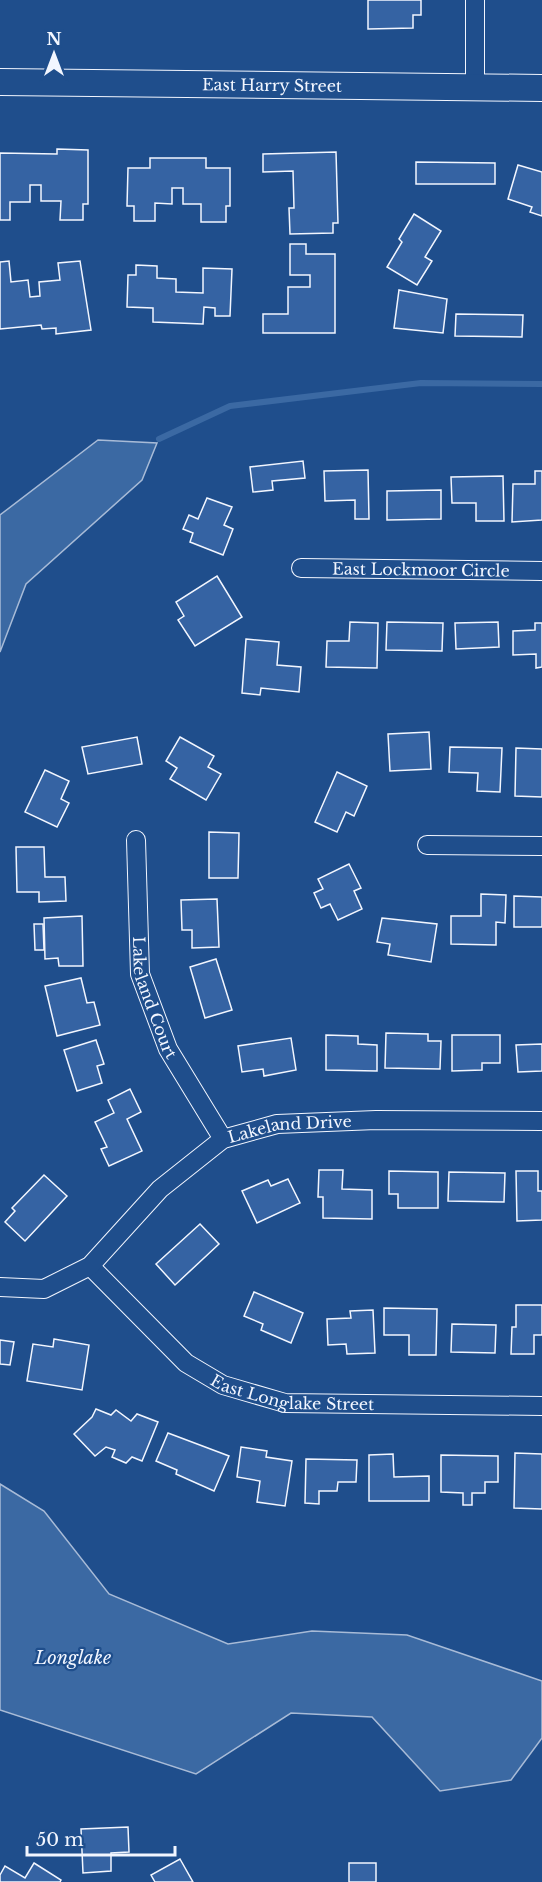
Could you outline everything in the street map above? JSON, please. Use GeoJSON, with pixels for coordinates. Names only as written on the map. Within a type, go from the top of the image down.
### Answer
{"type":"FeatureCollection","features":[{"type":"Feature","properties":{"kind":"main road","name":"East Harry Street"},"geometry":{"type":"LineString","coordinates":[[0,82],[542,88]]}},
{"type":"Feature","properties":{"kind":"street"},"geometry":{"type":"LineString","coordinates":[[475,0],[475,87]]}},
{"type":"Feature","properties":{"kind":"street","name":"East Lockmoor Circle"},"geometry":{"type":"LineString","coordinates":[[301,568],[542,571]]}},
{"type":"Feature","properties":{"kind":"street","name":"Lakeland Court"},"geometry":{"type":"LineString","coordinates":[[136,840],[140,974],[168,1049],[224,1139]]}},
{"type":"Feature","properties":{"kind":"street"},"geometry":{"type":"LineString","coordinates":[[427,845],[542,846]]}},
{"type":"Feature","properties":{"kind":"street","name":"Lakeland Drive"},"geometry":{"type":"LineString","coordinates":[[90,1266],[160,1189],[224,1139],[277,1124],[376,1120],[542,1121]]}},
{"type":"Feature","properties":{"kind":"street"},"geometry":{"type":"LineString","coordinates":[[0,1287],[44,1289],[90,1266]]}},
{"type":"Feature","properties":{"kind":"street","name":"East Longlake Street"},"geometry":{"type":"LineString","coordinates":[[90,1266],[186,1363],[223,1385],[285,1403],[542,1406]]}},
{"type":"Feature","properties":{"kind":"water"},"geometry":{"type":"Polygon","coordinates":[[[98,440],[157,443],[142,480],[26,584],[0,652],[0,515],[98,440]]]}},
{"type":"Feature","properties":{"kind":"water","name":"Longlake"},"geometry":{"type":"Polygon","coordinates":[[[0,1484],[44,1511],[109,1594],[228,1644],[312,1631],[407,1635],[542,1681],[542,1738],[511,1780],[440,1791],[372,1717],[291,1713],[196,1774],[0,1710],[0,1484]]]}},
{"type":"Feature","properties":{"kind":"building"},"geometry":{"type":"Polygon","coordinates":[[[368,0],[421,0],[421,15],[413,15],[413,28],[368,29],[368,0]]]}},
{"type":"Feature","properties":{"kind":"building"},"geometry":{"type":"Polygon","coordinates":[[[57,149],[88,150],[88,204],[83,204],[83,220],[60,220],[61,201],[41,201],[41,185],[30,185],[30,202],[10,202],[10,220],[0,220],[0,153],[57,154],[57,149]]]}},
{"type":"Feature","properties":{"kind":"building"},"geometry":{"type":"Polygon","coordinates":[[[336,152],[338,223],[333,223],[333,233],[290,234],[289,208],[294,208],[293,171],[263,172],[263,154],[336,152]]]}},
{"type":"Feature","properties":{"kind":"building"},"geometry":{"type":"Polygon","coordinates":[[[150,158],[206,158],[206,168],[230,168],[230,206],[226,206],[226,222],[201,222],[201,204],[183,204],[183,188],[172,188],[172,204],[155,203],[155,221],[134,221],[134,206],[127,206],[128,168],[150,168],[150,158]]]}},
{"type":"Feature","properties":{"kind":"building"},"geometry":{"type":"Polygon","coordinates":[[[416,162],[495,163],[495,184],[416,184],[416,162]]]}},
{"type":"Feature","properties":{"kind":"building"},"geometry":{"type":"Polygon","coordinates":[[[518,165],[542,172],[542,216],[530,212],[532,207],[508,199],[518,165]]]}},
{"type":"Feature","properties":{"kind":"building"},"geometry":{"type":"Polygon","coordinates":[[[414,214],[441,231],[425,257],[432,261],[417,285],[387,267],[402,242],[399,239],[414,214]]]}},
{"type":"Feature","properties":{"kind":"building"},"geometry":{"type":"Polygon","coordinates":[[[290,244],[306,244],[306,254],[335,254],[335,333],[263,333],[263,314],[288,314],[288,287],[310,287],[310,275],[290,275],[290,244]]]}},
{"type":"Feature","properties":{"kind":"building"},"geometry":{"type":"Polygon","coordinates":[[[9,261],[11,282],[28,280],[30,297],[40,296],[39,282],[60,280],[58,263],[80,261],[91,330],[56,334],[56,328],[42,329],[41,325],[0,329],[0,262],[9,261]]]}},
{"type":"Feature","properties":{"kind":"building"},"geometry":{"type":"Polygon","coordinates":[[[136,265],[157,266],[157,278],[176,279],[176,292],[203,293],[203,268],[232,269],[230,316],[215,316],[215,308],[204,307],[203,324],[153,322],[153,308],[127,307],[128,275],[136,275],[136,265]]]}},
{"type":"Feature","properties":{"kind":"building"},"geometry":{"type":"Polygon","coordinates":[[[399,290],[447,299],[443,333],[394,328],[399,290]]]}},
{"type":"Feature","properties":{"kind":"building"},"geometry":{"type":"Polygon","coordinates":[[[456,314],[523,315],[522,337],[455,336],[456,314]]]}},
{"type":"Feature","properties":{"kind":"building"},"geometry":{"type":"Polygon","coordinates":[[[303,461],[305,478],[272,481],[273,490],[253,492],[250,467],[303,461]]]}},
{"type":"Feature","properties":{"kind":"building"},"geometry":{"type":"Polygon","coordinates":[[[368,470],[369,519],[355,519],[355,500],[325,501],[324,471],[368,470]]]}},
{"type":"Feature","properties":{"kind":"building"},"geometry":{"type":"Polygon","coordinates":[[[535,471],[542,471],[542,520],[512,522],[513,484],[535,484],[535,471]]]}},
{"type":"Feature","properties":{"kind":"building"},"geometry":{"type":"Polygon","coordinates":[[[503,476],[504,521],[476,521],[476,503],[452,503],[451,477],[503,476]]]}},
{"type":"Feature","properties":{"kind":"building"},"geometry":{"type":"Polygon","coordinates":[[[441,490],[441,519],[387,520],[387,491],[441,490]]]}},
{"type":"Feature","properties":{"kind":"building"},"geometry":{"type":"Polygon","coordinates":[[[207,498],[232,507],[224,525],[233,529],[223,555],[190,542],[193,533],[183,529],[189,515],[198,519],[207,498]]]}},
{"type":"Feature","properties":{"kind":"building"},"geometry":{"type":"Polygon","coordinates":[[[217,576],[242,617],[195,646],[178,620],[184,616],[176,602],[217,576]]]}},
{"type":"Feature","properties":{"kind":"building"},"geometry":{"type":"Polygon","coordinates":[[[350,622],[378,623],[377,668],[326,667],[327,641],[349,641],[350,622]]]}},
{"type":"Feature","properties":{"kind":"building"},"geometry":{"type":"Polygon","coordinates":[[[387,622],[443,623],[442,651],[386,650],[387,622]]]}},
{"type":"Feature","properties":{"kind":"building"},"geometry":{"type":"Polygon","coordinates":[[[498,622],[499,647],[456,649],[455,623],[498,622]]]}},
{"type":"Feature","properties":{"kind":"building"},"geometry":{"type":"Polygon","coordinates":[[[535,623],[542,623],[542,667],[536,668],[536,654],[513,655],[513,631],[535,630],[535,623]]]}},
{"type":"Feature","properties":{"kind":"building"},"geometry":{"type":"Polygon","coordinates":[[[246,639],[279,642],[277,665],[301,667],[299,692],[261,688],[260,695],[242,693],[246,639]]]}},
{"type":"Feature","properties":{"kind":"building"},"geometry":{"type":"Polygon","coordinates":[[[429,732],[431,769],[390,771],[388,734],[429,732]]]}},
{"type":"Feature","properties":{"kind":"building"},"geometry":{"type":"Polygon","coordinates":[[[137,737],[142,764],[88,774],[82,747],[137,737]]]}},
{"type":"Feature","properties":{"kind":"building"},"geometry":{"type":"Polygon","coordinates":[[[180,737],[214,756],[208,767],[221,774],[206,800],[170,779],[177,768],[166,761],[180,737]]]}},
{"type":"Feature","properties":{"kind":"building"},"geometry":{"type":"Polygon","coordinates":[[[450,747],[502,748],[500,792],[477,791],[478,773],[449,772],[450,747]]]}},
{"type":"Feature","properties":{"kind":"building"},"geometry":{"type":"Polygon","coordinates":[[[516,748],[542,749],[542,797],[515,796],[516,748]]]}},
{"type":"Feature","properties":{"kind":"building"},"geometry":{"type":"Polygon","coordinates":[[[45,770],[69,781],[61,799],[69,803],[57,827],[25,812],[45,770]]]}},
{"type":"Feature","properties":{"kind":"building"},"geometry":{"type":"Polygon","coordinates":[[[337,772],[367,786],[354,816],[346,812],[337,832],[315,822],[337,772]]]}},
{"type":"Feature","properties":{"kind":"building"},"geometry":{"type":"Polygon","coordinates":[[[209,832],[239,833],[238,878],[209,878],[209,832]]]}},
{"type":"Feature","properties":{"kind":"building"},"geometry":{"type":"Polygon","coordinates":[[[16,847],[44,847],[45,877],[65,877],[66,901],[39,902],[39,892],[17,892],[16,847]]]}},
{"type":"Feature","properties":{"kind":"building"},"geometry":{"type":"Polygon","coordinates":[[[349,864],[361,888],[354,891],[362,909],[338,920],[330,904],[321,908],[314,893],[323,889],[318,879],[349,864]]]}},
{"type":"Feature","properties":{"kind":"building"},"geometry":{"type":"Polygon","coordinates":[[[481,894],[506,895],[505,923],[496,922],[496,945],[451,944],[451,916],[481,916],[481,894]]]}},
{"type":"Feature","properties":{"kind":"building"},"geometry":{"type":"Polygon","coordinates":[[[514,896],[542,897],[542,927],[514,927],[514,896]]]}},
{"type":"Feature","properties":{"kind":"building"},"geometry":{"type":"Polygon","coordinates":[[[217,899],[219,947],[192,948],[192,930],[182,930],[181,900],[217,899]]]}},
{"type":"Feature","properties":{"kind":"building"},"geometry":{"type":"Polygon","coordinates":[[[82,916],[83,966],[59,966],[58,958],[45,959],[44,918],[82,916]]]}},
{"type":"Feature","properties":{"kind":"building"},"geometry":{"type":"Polygon","coordinates":[[[382,918],[437,924],[431,962],[388,955],[390,944],[377,942],[382,918]]]}},
{"type":"Feature","properties":{"kind":"building"},"geometry":{"type":"Polygon","coordinates":[[[34,924],[43,924],[44,950],[35,950],[34,924]]]}},
{"type":"Feature","properties":{"kind":"building"},"geometry":{"type":"Polygon","coordinates":[[[216,959],[232,1010],[205,1018],[190,967],[216,959]]]}},
{"type":"Feature","properties":{"kind":"building"},"geometry":{"type":"Polygon","coordinates":[[[81,978],[87,1003],[94,1002],[100,1025],[57,1036],[45,986],[81,978]]]}},
{"type":"Feature","properties":{"kind":"building"},"geometry":{"type":"Polygon","coordinates":[[[386,1033],[428,1034],[428,1041],[441,1041],[440,1069],[385,1068],[386,1033]]]}},
{"type":"Feature","properties":{"kind":"building"},"geometry":{"type":"Polygon","coordinates":[[[326,1035],[358,1036],[358,1044],[377,1045],[377,1071],[326,1070],[326,1035]]]}},
{"type":"Feature","properties":{"kind":"building"},"geometry":{"type":"Polygon","coordinates":[[[452,1035],[500,1035],[500,1063],[482,1063],[482,1070],[452,1071],[452,1035]]]}},
{"type":"Feature","properties":{"kind":"building"},"geometry":{"type":"Polygon","coordinates":[[[291,1038],[296,1070],[264,1076],[263,1069],[242,1072],[238,1046],[291,1038]]]}},
{"type":"Feature","properties":{"kind":"building"},"geometry":{"type":"Polygon","coordinates":[[[96,1040],[104,1064],[97,1066],[102,1083],[77,1091],[64,1050],[96,1040]]]}},
{"type":"Feature","properties":{"kind":"building"},"geometry":{"type":"Polygon","coordinates":[[[542,1044],[542,1071],[518,1072],[516,1045],[542,1044]]]}},
{"type":"Feature","properties":{"kind":"building"},"geometry":{"type":"Polygon","coordinates":[[[130,1089],[141,1112],[127,1119],[142,1151],[109,1166],[101,1149],[107,1147],[95,1122],[114,1113],[108,1100],[130,1089]]]}},
{"type":"Feature","properties":{"kind":"building"},"geometry":{"type":"Polygon","coordinates":[[[319,1170],[343,1170],[342,1189],[372,1190],[372,1219],[323,1218],[323,1197],[318,1197],[319,1170]]]}},
{"type":"Feature","properties":{"kind":"building"},"geometry":{"type":"Polygon","coordinates":[[[389,1171],[438,1172],[438,1208],[398,1208],[398,1194],[389,1194],[389,1171]]]}},
{"type":"Feature","properties":{"kind":"building"},"geometry":{"type":"Polygon","coordinates":[[[516,1171],[538,1171],[538,1191],[542,1191],[542,1220],[517,1221],[516,1171]]]}},
{"type":"Feature","properties":{"kind":"building"},"geometry":{"type":"Polygon","coordinates":[[[449,1172],[505,1173],[504,1202],[448,1201],[449,1172]]]}},
{"type":"Feature","properties":{"kind":"building"},"geometry":{"type":"Polygon","coordinates":[[[44,1175],[67,1196],[25,1241],[5,1222],[15,1211],[12,1208],[44,1175]]]}},
{"type":"Feature","properties":{"kind":"building"},"geometry":{"type":"Polygon","coordinates":[[[288,1179],[300,1203],[257,1223],[242,1191],[268,1180],[271,1186],[288,1179]]]}},
{"type":"Feature","properties":{"kind":"building"},"geometry":{"type":"Polygon","coordinates":[[[200,1224],[219,1244],[175,1285],[156,1264],[200,1224]]]}},
{"type":"Feature","properties":{"kind":"building"},"geometry":{"type":"Polygon","coordinates":[[[254,1292],[303,1313],[291,1343],[261,1330],[263,1324],[244,1316],[254,1292]]]}},
{"type":"Feature","properties":{"kind":"building"},"geometry":{"type":"Polygon","coordinates":[[[516,1305],[542,1305],[542,1335],[534,1335],[534,1354],[511,1354],[512,1327],[516,1327],[516,1305]]]}},
{"type":"Feature","properties":{"kind":"building"},"geometry":{"type":"Polygon","coordinates":[[[384,1308],[437,1309],[436,1355],[409,1355],[409,1335],[384,1335],[384,1308]]]}},
{"type":"Feature","properties":{"kind":"building"},"geometry":{"type":"Polygon","coordinates":[[[373,1310],[375,1353],[347,1354],[346,1344],[328,1345],[327,1319],[351,1318],[350,1311],[373,1310]]]}},
{"type":"Feature","properties":{"kind":"building"},"geometry":{"type":"Polygon","coordinates":[[[452,1324],[496,1325],[495,1353],[451,1352],[452,1324]]]}},
{"type":"Feature","properties":{"kind":"building"},"geometry":{"type":"Polygon","coordinates":[[[54,1339],[89,1345],[82,1390],[27,1381],[33,1344],[53,1347],[54,1339]]]}},
{"type":"Feature","properties":{"kind":"building"},"geometry":{"type":"Polygon","coordinates":[[[0,1340],[14,1342],[10,1365],[0,1364],[0,1340]]]}},
{"type":"Feature","properties":{"kind":"building"},"geometry":{"type":"Polygon","coordinates":[[[96,1409],[111,1415],[116,1410],[131,1421],[137,1414],[158,1422],[142,1461],[132,1457],[126,1463],[112,1457],[115,1450],[106,1447],[95,1456],[74,1434],[92,1417],[96,1409]]]}},
{"type":"Feature","properties":{"kind":"building"},"geometry":{"type":"Polygon","coordinates":[[[168,1433],[229,1456],[214,1491],[176,1474],[177,1470],[156,1461],[168,1433]]]}},
{"type":"Feature","properties":{"kind":"building"},"geometry":{"type":"Polygon","coordinates":[[[241,1447],[267,1451],[266,1457],[292,1461],[285,1506],[257,1502],[260,1481],[237,1477],[241,1447]]]}},
{"type":"Feature","properties":{"kind":"building"},"geometry":{"type":"Polygon","coordinates":[[[515,1453],[542,1454],[542,1509],[514,1508],[515,1453]]]}},
{"type":"Feature","properties":{"kind":"building"},"geometry":{"type":"Polygon","coordinates":[[[393,1454],[394,1477],[429,1476],[429,1501],[369,1501],[369,1455],[393,1454]]]}},
{"type":"Feature","properties":{"kind":"building"},"geometry":{"type":"Polygon","coordinates":[[[441,1455],[498,1456],[498,1482],[485,1482],[485,1493],[472,1493],[472,1505],[463,1505],[463,1493],[441,1492],[441,1455]]]}},
{"type":"Feature","properties":{"kind":"building"},"geometry":{"type":"Polygon","coordinates":[[[306,1459],[357,1460],[356,1482],[338,1482],[337,1491],[319,1491],[319,1504],[305,1503],[306,1459]]]}},
{"type":"Feature","properties":{"kind":"building"},"geometry":{"type":"Polygon","coordinates":[[[128,1827],[129,1852],[111,1853],[111,1871],[83,1873],[81,1829],[128,1827]]]}},
{"type":"Feature","properties":{"kind":"building"},"geometry":{"type":"Polygon","coordinates":[[[180,1859],[193,1882],[155,1882],[151,1875],[180,1859]]]}},
{"type":"Feature","properties":{"kind":"building"},"geometry":{"type":"Polygon","coordinates":[[[34,1863],[61,1880],[60,1882],[0,1882],[0,1875],[5,1866],[25,1878],[34,1863]]]}},
{"type":"Feature","properties":{"kind":"building"},"geometry":{"type":"Polygon","coordinates":[[[349,1863],[376,1863],[376,1882],[349,1882],[349,1863]]]}},
{"type":"Feature","properties":{"kind":"waterway"},"geometry":{"type":"LineString","coordinates":[[159,439],[230,406],[421,383],[542,384]]}}]}
